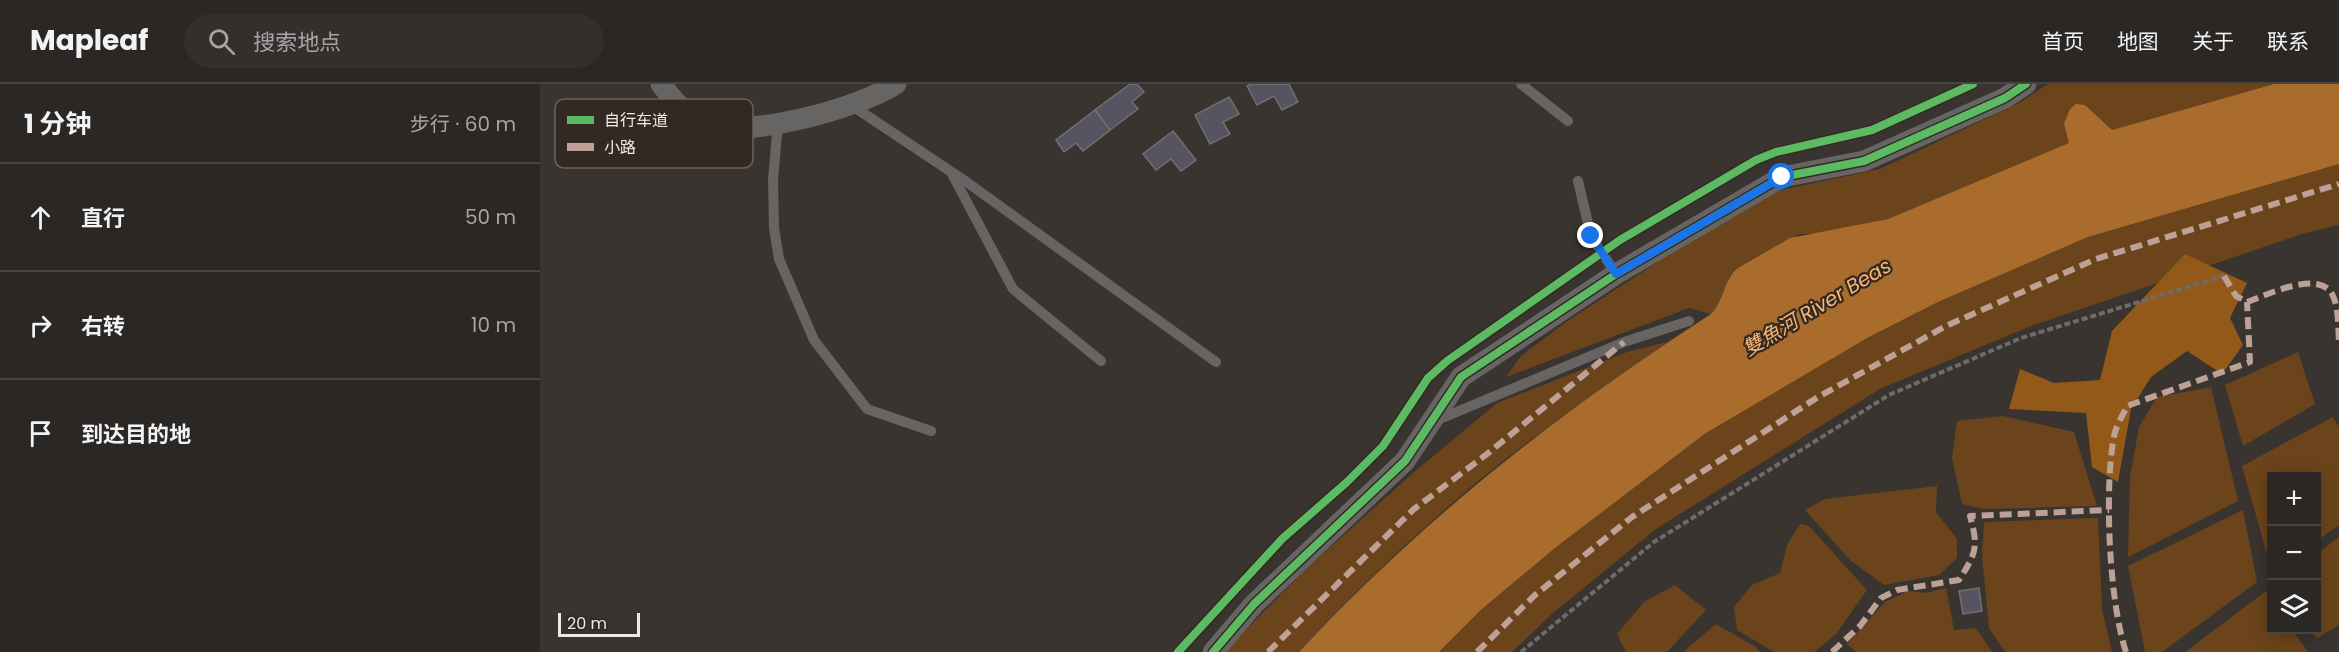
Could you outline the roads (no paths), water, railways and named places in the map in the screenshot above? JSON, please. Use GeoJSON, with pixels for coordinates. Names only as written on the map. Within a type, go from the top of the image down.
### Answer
{"type":"FeatureCollection","features":[{"type":"Feature","properties":{"kind":"street"},"geometry":{"type":"LineString","coordinates":[[661,84],[673,99]]}},
{"type":"Feature","properties":{"kind":"street"},"geometry":{"type":"LineString","coordinates":[[753,126],[778,123],[851,105],[896,84]]}},
{"type":"Feature","properties":{"kind":"street"},"geometry":{"type":"LineString","coordinates":[[1213,652],[1254,604],[1406,461],[1461,377],[1616,274],[1782,177],[1864,161],[2005,98],[2026,84]]}},
{"type":"Feature","properties":{"kind":"lane"},"geometry":{"type":"LineString","coordinates":[[1521,84],[1568,121]]}},
{"type":"Feature","properties":{"kind":"lane"},"geometry":{"type":"LineString","coordinates":[[851,105],[951,171],[1216,362]]}},
{"type":"Feature","properties":{"kind":"lane"},"geometry":{"type":"LineString","coordinates":[[778,123],[773,180],[774,228],[779,259],[814,340],[867,409],[931,431]]}},
{"type":"Feature","properties":{"kind":"lane"},"geometry":{"type":"LineString","coordinates":[[951,171],[1013,289],[1101,361]]}},
{"type":"Feature","properties":{"kind":"lane"},"geometry":{"type":"LineString","coordinates":[[1578,182],[1591,236],[1616,274]]}},
{"type":"Feature","properties":{"kind":"lane"},"geometry":{"type":"LineString","coordinates":[[1432,423],[1624,342],[1689,321]]}},
{"type":"Feature","properties":{"kind":"water","name":"雙魚河 River Beas"},"geometry":{"type":"Polygon","coordinates":[[[2274,84],[2339,84],[2339,164],[2088,237],[1938,302],[1869,337],[1706,433],[1555,548],[1482,609],[1439,652],[1299,652],[1395,557],[1494,470],[1546,429],[1654,351],[1711,314],[1719,303],[1729,278],[1738,268],[1790,238],[1888,219],[2069,143],[2064,124],[2070,109],[2076,104],[2085,105],[2112,130],[2274,84]]]}}]}
